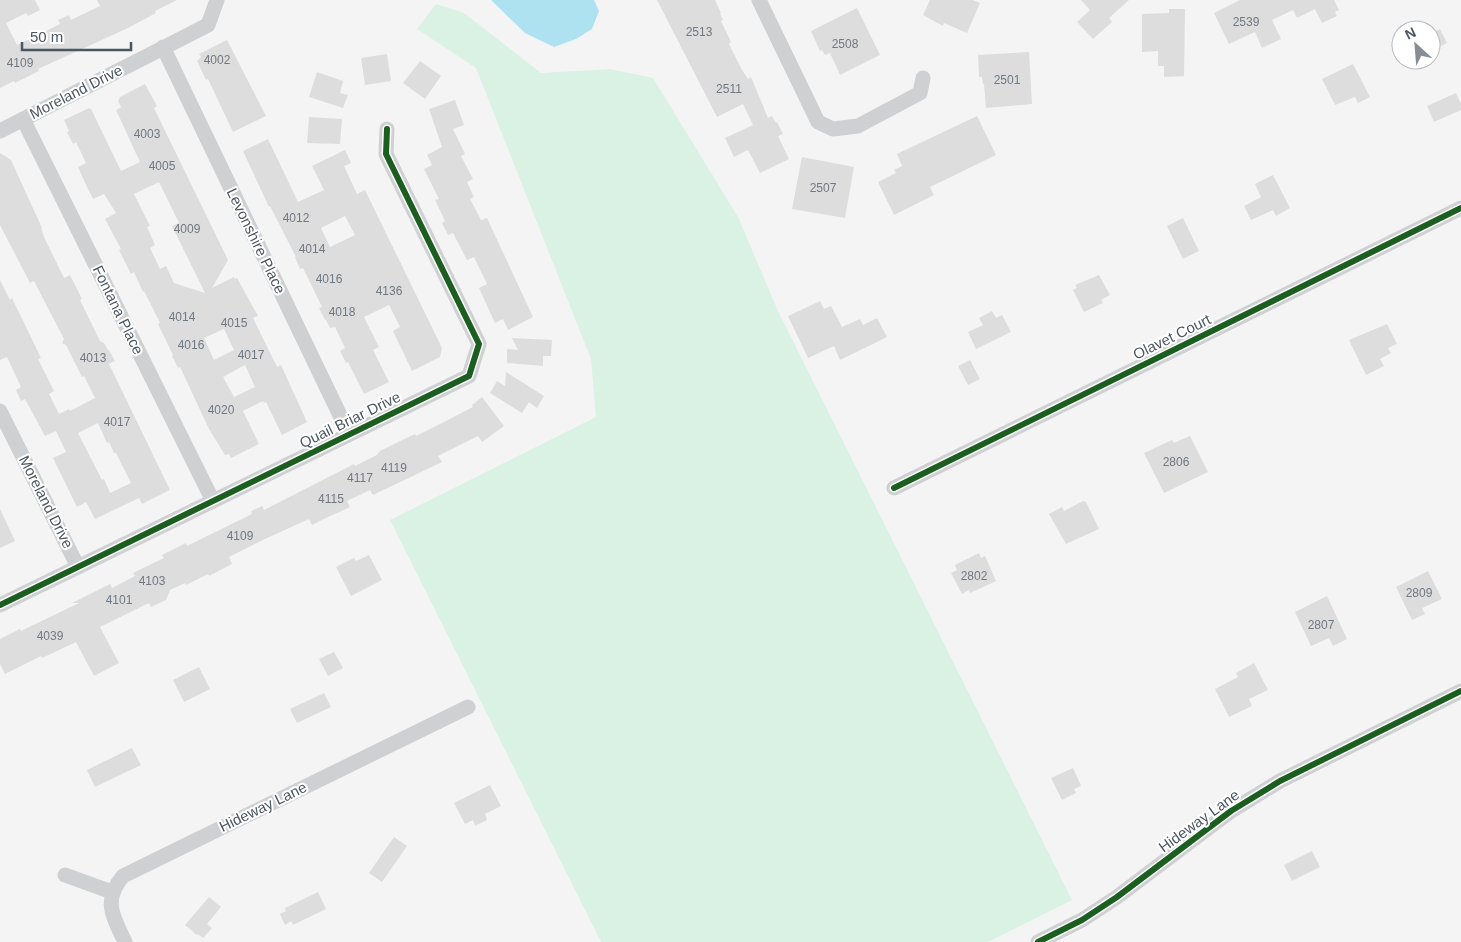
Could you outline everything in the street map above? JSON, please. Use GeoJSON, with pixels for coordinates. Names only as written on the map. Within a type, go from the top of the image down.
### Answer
{"type":"FeatureCollection","features":[{"type":"Feature","properties":{"kind":"street","name":"Moreland Drive"},"geometry":{"type":"LineString","coordinates":[[0,130],[208,25],[217,0]]}},
{"type":"Feature","properties":{"kind":"street"},"geometry":{"type":"LineString","coordinates":[[759,0],[818,122],[834,129],[858,126],[920,94],[923,78]]}},
{"type":"Feature","properties":{"kind":"street","name":"Levonshire Place"},"geometry":{"type":"LineString","coordinates":[[163,47],[349,434]]}},
{"type":"Feature","properties":{"kind":"street","name":"Fontana Place"},"geometry":{"type":"LineString","coordinates":[[23,119],[213,500]]}},
{"type":"Feature","properties":{"kind":"street","name":"Quail Briar Drive"},"geometry":{"type":"LineString","coordinates":[[0,605],[468,376],[479,344],[386,154],[387,129]]}},
{"type":"Feature","properties":{"kind":"street","name":"Olavet Court"},"geometry":{"type":"LineString","coordinates":[[894,488],[1461,208]]}},
{"type":"Feature","properties":{"kind":"street","name":"Moreland Drive"},"geometry":{"type":"LineString","coordinates":[[0,411],[78,567]]}},
{"type":"Feature","properties":{"kind":"street","name":"Hideway Lane"},"geometry":{"type":"LineString","coordinates":[[1038,942],[1082,920],[1117,897],[1231,811],[1280,781],[1461,691]]}},
{"type":"Feature","properties":{"kind":"street","name":"Hideway Lane"},"geometry":{"type":"LineString","coordinates":[[112,892],[123,876],[130,872],[468,707]]}},
{"type":"Feature","properties":{"kind":"street"},"geometry":{"type":"LineString","coordinates":[[65,875],[112,892],[111,912],[125,942]]}},
{"type":"Feature","properties":{"kind":"green space"},"geometry":{"type":"Polygon","coordinates":[[[436,4],[464,13],[541,73],[610,69],[653,78],[738,217],[778,311],[1072,900],[988,942],[601,942],[390,520],[596,417],[591,359],[476,68],[417,29],[436,4]]]}},
{"type":"Feature","properties":{"kind":"water"},"geometry":{"type":"Polygon","coordinates":[[[491,0],[594,0],[599,11],[592,29],[576,39],[554,47],[525,33],[491,0]]]}},
{"type":"Feature","properties":{"kind":"building"},"geometry":{"type":"Polygon","coordinates":[[[0,0],[35,0],[40,10],[28,16],[26,13],[6,23],[17,45],[32,38],[34,33],[40,34],[60,24],[58,20],[69,15],[71,20],[100,6],[97,0],[177,0],[128,28],[38,69],[39,71],[15,83],[14,81],[0,88],[0,0]]]}},
{"type":"Feature","properties":{"kind":"building"},"geometry":{"type":"Polygon","coordinates":[[[657,0],[715,0],[723,20],[721,21],[731,42],[729,44],[748,79],[751,77],[768,118],[772,116],[777,122],[783,134],[778,136],[789,159],[760,173],[748,150],[734,157],[725,138],[753,125],[743,104],[717,117],[657,0]]]}},
{"type":"Feature","properties":{"kind":"building"},"geometry":{"type":"Polygon","coordinates":[[[930,0],[973,0],[980,3],[967,33],[944,23],[943,26],[923,15],[930,0]]]}},
{"type":"Feature","properties":{"kind":"building"},"geometry":{"type":"Polygon","coordinates":[[[1081,0],[1129,0],[1109,18],[1112,22],[1093,39],[1077,22],[1090,10],[1081,0]]]}},
{"type":"Feature","properties":{"kind":"building"},"geometry":{"type":"Polygon","coordinates":[[[1240,0],[1334,0],[1339,10],[1335,12],[1337,16],[1322,23],[1315,9],[1297,18],[1293,10],[1272,20],[1281,39],[1262,48],[1255,32],[1229,44],[1214,13],[1240,0]]]}},
{"type":"Feature","properties":{"kind":"building"},"geometry":{"type":"Polygon","coordinates":[[[857,8],[880,55],[840,75],[830,53],[825,55],[822,50],[820,51],[811,31],[857,8]]]}},
{"type":"Feature","properties":{"kind":"building"},"geometry":{"type":"Polygon","coordinates":[[[1169,9],[1185,9],[1184,76],[1164,77],[1164,66],[1158,66],[1158,51],[1142,52],[1142,14],[1169,13],[1169,9]]]}},
{"type":"Feature","properties":{"kind":"building"},"geometry":{"type":"Polygon","coordinates":[[[1441,31],[1447,43],[1441,46],[1441,31]]]}},
{"type":"Feature","properties":{"kind":"building"},"geometry":{"type":"Polygon","coordinates":[[[227,40],[266,116],[233,132],[208,79],[206,80],[197,61],[201,57],[199,54],[227,40]]]}},
{"type":"Feature","properties":{"kind":"building"},"geometry":{"type":"Polygon","coordinates":[[[1029,52],[1032,104],[986,108],[984,84],[982,77],[979,77],[978,55],[1029,52]]]}},
{"type":"Feature","properties":{"kind":"building"},"geometry":{"type":"Polygon","coordinates":[[[387,54],[391,81],[365,85],[361,58],[387,54]]]}},
{"type":"Feature","properties":{"kind":"building"},"geometry":{"type":"Polygon","coordinates":[[[420,61],[441,76],[425,99],[403,83],[420,61]]]}},
{"type":"Feature","properties":{"kind":"building"},"geometry":{"type":"Polygon","coordinates":[[[1353,64],[1370,97],[1358,103],[1355,97],[1335,105],[1322,79],[1353,64]]]}},
{"type":"Feature","properties":{"kind":"building"},"geometry":{"type":"Polygon","coordinates":[[[317,72],[343,81],[340,93],[348,95],[343,108],[309,97],[317,72]]]}},
{"type":"Feature","properties":{"kind":"building"},"geometry":{"type":"Polygon","coordinates":[[[145,84],[157,106],[154,108],[228,260],[212,288],[234,277],[235,279],[237,278],[258,316],[253,318],[277,367],[281,365],[307,422],[282,435],[266,402],[264,403],[263,401],[243,411],[259,444],[231,458],[229,454],[225,455],[209,429],[180,367],[178,368],[172,356],[158,324],[160,323],[144,291],[134,272],[131,274],[119,250],[121,249],[105,219],[116,213],[104,194],[93,199],[78,167],[86,163],[76,142],[73,144],[67,132],[69,131],[64,120],[89,108],[121,171],[140,162],[116,110],[121,107],[118,101],[120,97],[145,84]],[[159,182],[134,194],[150,226],[147,227],[155,245],[150,248],[160,269],[166,266],[174,283],[205,293],[172,226],[179,223],[159,182]],[[224,329],[204,338],[214,360],[234,350],[224,329]],[[245,365],[223,377],[234,397],[255,387],[245,365]]]}},
{"type":"Feature","properties":{"kind":"building"},"geometry":{"type":"Polygon","coordinates":[[[1456,93],[1461,104],[1461,110],[1434,122],[1427,106],[1456,93]]]}},
{"type":"Feature","properties":{"kind":"building"},"geometry":{"type":"Polygon","coordinates":[[[455,100],[464,125],[453,129],[465,154],[461,156],[473,179],[467,182],[474,197],[470,199],[481,220],[487,218],[533,317],[508,330],[503,319],[495,323],[479,288],[487,284],[474,257],[467,260],[453,233],[448,235],[442,223],[445,221],[435,200],[439,199],[424,169],[432,165],[427,155],[442,147],[429,109],[455,100]]]}},
{"type":"Feature","properties":{"kind":"building"},"geometry":{"type":"Polygon","coordinates":[[[977,116],[996,155],[930,187],[934,195],[894,215],[878,182],[896,173],[894,170],[902,166],[897,154],[977,116]]]}},
{"type":"Feature","properties":{"kind":"building"},"geometry":{"type":"Polygon","coordinates":[[[309,117],[342,119],[340,144],[307,143],[309,117]]]}},
{"type":"Feature","properties":{"kind":"building"},"geometry":{"type":"Polygon","coordinates":[[[268,139],[298,202],[324,190],[312,166],[345,150],[351,163],[344,166],[357,194],[365,190],[442,348],[440,357],[412,371],[393,331],[400,327],[389,305],[364,317],[379,347],[373,350],[389,382],[364,394],[348,362],[346,363],[340,351],[345,348],[335,327],[330,328],[325,320],[319,308],[322,307],[303,268],[300,269],[296,257],[269,207],[243,151],[268,139]],[[345,216],[321,228],[330,247],[355,235],[345,216]]]}},
{"type":"Feature","properties":{"kind":"building"},"geometry":{"type":"Polygon","coordinates":[[[0,153],[11,160],[64,278],[70,275],[100,341],[104,343],[115,361],[109,364],[170,490],[142,504],[139,498],[95,519],[86,502],[77,507],[53,458],[66,452],[56,431],[45,436],[25,399],[21,401],[16,390],[21,387],[7,357],[0,360],[0,280],[10,300],[12,298],[41,358],[38,359],[54,391],[49,394],[59,414],[69,409],[70,411],[95,398],[66,345],[62,343],[64,339],[34,281],[30,283],[0,225],[0,153]],[[98,423],[78,433],[110,493],[131,483],[116,453],[114,453],[109,442],[107,443],[98,423]]]}},
{"type":"Feature","properties":{"kind":"building"},"geometry":{"type":"Polygon","coordinates":[[[802,157],[854,167],[845,218],[792,209],[802,157]]]}},
{"type":"Feature","properties":{"kind":"building"},"geometry":{"type":"Polygon","coordinates":[[[1273,175],[1290,208],[1276,216],[1273,210],[1251,220],[1244,206],[1261,197],[1255,184],[1273,175]]]}},
{"type":"Feature","properties":{"kind":"building"},"geometry":{"type":"Polygon","coordinates":[[[1183,218],[1199,251],[1183,259],[1167,226],[1183,218]]]}},
{"type":"Feature","properties":{"kind":"building"},"geometry":{"type":"Polygon","coordinates":[[[1099,275],[1110,295],[1101,300],[1103,303],[1084,312],[1073,290],[1077,288],[1075,285],[1099,275]]]}},
{"type":"Feature","properties":{"kind":"building"},"geometry":{"type":"Polygon","coordinates":[[[820,301],[824,309],[831,306],[842,327],[860,319],[863,325],[877,318],[887,337],[840,360],[834,346],[808,358],[788,316],[820,301]]]}},
{"type":"Feature","properties":{"kind":"building"},"geometry":{"type":"Polygon","coordinates":[[[992,311],[996,318],[1002,315],[1011,332],[976,349],[968,332],[983,325],[979,318],[992,311]]]}},
{"type":"Feature","properties":{"kind":"building"},"geometry":{"type":"Polygon","coordinates":[[[1387,324],[1397,344],[1388,348],[1391,353],[1380,359],[1384,366],[1366,375],[1349,340],[1387,324]]]}},
{"type":"Feature","properties":{"kind":"building"},"geometry":{"type":"Polygon","coordinates":[[[512,338],[552,340],[551,356],[543,356],[543,366],[507,363],[507,349],[518,350],[512,338]]]}},
{"type":"Feature","properties":{"kind":"building"},"geometry":{"type":"Polygon","coordinates":[[[970,360],[980,379],[968,385],[958,366],[970,360]]]}},
{"type":"Feature","properties":{"kind":"building"},"geometry":{"type":"Polygon","coordinates":[[[506,372],[544,396],[537,408],[529,402],[522,413],[490,393],[497,381],[505,386],[506,372]]]}},
{"type":"Feature","properties":{"kind":"building"},"geometry":{"type":"Polygon","coordinates":[[[482,397],[504,426],[482,442],[478,436],[438,456],[442,462],[373,495],[370,490],[347,501],[350,507],[312,525],[309,519],[265,539],[229,557],[232,564],[209,576],[208,574],[186,585],[185,583],[170,590],[166,600],[151,607],[149,603],[100,627],[119,663],[94,676],[76,642],[42,658],[41,656],[5,674],[0,664],[0,639],[79,603],[72,603],[110,584],[112,588],[135,576],[133,573],[164,558],[162,555],[186,543],[187,546],[252,514],[251,511],[262,506],[264,510],[354,464],[355,466],[377,455],[380,451],[396,443],[415,434],[416,436],[444,422],[473,407],[472,405],[482,397]]]}},
{"type":"Feature","properties":{"kind":"building"},"geometry":{"type":"Polygon","coordinates":[[[1190,436],[1208,472],[1164,493],[1144,453],[1172,440],[1174,443],[1190,436]]]}},
{"type":"Feature","properties":{"kind":"building"},"geometry":{"type":"Polygon","coordinates":[[[1083,501],[1086,502],[1099,529],[1066,544],[1049,514],[1062,507],[1064,511],[1083,501]]]}},
{"type":"Feature","properties":{"kind":"building"},"geometry":{"type":"Polygon","coordinates":[[[0,509],[15,541],[0,548],[0,509]]]}},
{"type":"Feature","properties":{"kind":"building"},"geometry":{"type":"Polygon","coordinates":[[[979,553],[981,558],[985,556],[996,581],[970,593],[969,590],[962,594],[951,573],[957,570],[955,565],[979,553]]]}},
{"type":"Feature","properties":{"kind":"building"},"geometry":{"type":"Polygon","coordinates":[[[369,555],[382,580],[351,596],[336,567],[354,558],[356,561],[369,555]]]}},
{"type":"Feature","properties":{"kind":"building"},"geometry":{"type":"Polygon","coordinates":[[[1428,571],[1442,599],[1422,608],[1425,614],[1412,620],[1396,587],[1428,571]]]}},
{"type":"Feature","properties":{"kind":"building"},"geometry":{"type":"Polygon","coordinates":[[[1327,596],[1347,639],[1333,646],[1329,638],[1311,646],[1295,612],[1327,596]]]}},
{"type":"Feature","properties":{"kind":"building"},"geometry":{"type":"Polygon","coordinates":[[[334,652],[343,668],[328,676],[319,659],[334,652]]]}},
{"type":"Feature","properties":{"kind":"building"},"geometry":{"type":"Polygon","coordinates":[[[1254,663],[1268,690],[1249,699],[1252,706],[1229,717],[1215,689],[1238,677],[1236,673],[1254,663]]]}},
{"type":"Feature","properties":{"kind":"building"},"geometry":{"type":"Polygon","coordinates":[[[199,667],[210,689],[184,702],[173,680],[199,667]]]}},
{"type":"Feature","properties":{"kind":"building"},"geometry":{"type":"Polygon","coordinates":[[[324,693],[331,707],[297,723],[290,709],[324,693]]]}},
{"type":"Feature","properties":{"kind":"building"},"geometry":{"type":"Polygon","coordinates":[[[132,748],[141,765],[95,787],[87,770],[132,748]]]}},
{"type":"Feature","properties":{"kind":"building"},"geometry":{"type":"Polygon","coordinates":[[[1073,768],[1081,786],[1074,789],[1076,793],[1062,800],[1051,778],[1073,768]]]}},
{"type":"Feature","properties":{"kind":"building"},"geometry":{"type":"Polygon","coordinates":[[[490,785],[501,806],[485,814],[487,820],[475,826],[473,820],[465,824],[454,803],[490,785]]]}},
{"type":"Feature","properties":{"kind":"building"},"geometry":{"type":"Polygon","coordinates":[[[394,837],[407,846],[382,882],[369,873],[394,837]]]}},
{"type":"Feature","properties":{"kind":"building"},"geometry":{"type":"Polygon","coordinates":[[[1312,851],[1320,867],[1292,881],[1284,865],[1312,851]]]}},
{"type":"Feature","properties":{"kind":"building"},"geometry":{"type":"Polygon","coordinates":[[[318,892],[326,909],[293,925],[291,921],[285,925],[280,914],[286,911],[285,908],[318,892]]]}},
{"type":"Feature","properties":{"kind":"building"},"geometry":{"type":"Polygon","coordinates":[[[209,897],[221,907],[207,924],[212,928],[203,938],[185,925],[209,897]]]}},
{"type":"Feature","properties":{"kind":"cycle path"},"geometry":{"type":"LineString","coordinates":[[0,605],[469,376],[479,344],[386,154],[387,129]]}},
{"type":"Feature","properties":{"kind":"cycle path"},"geometry":{"type":"LineString","coordinates":[[894,488],[1461,208]]}},
{"type":"Feature","properties":{"kind":"cycle path"},"geometry":{"type":"LineString","coordinates":[[1038,942],[1082,920],[1117,897],[1231,811],[1280,781],[1461,691]]}}]}
